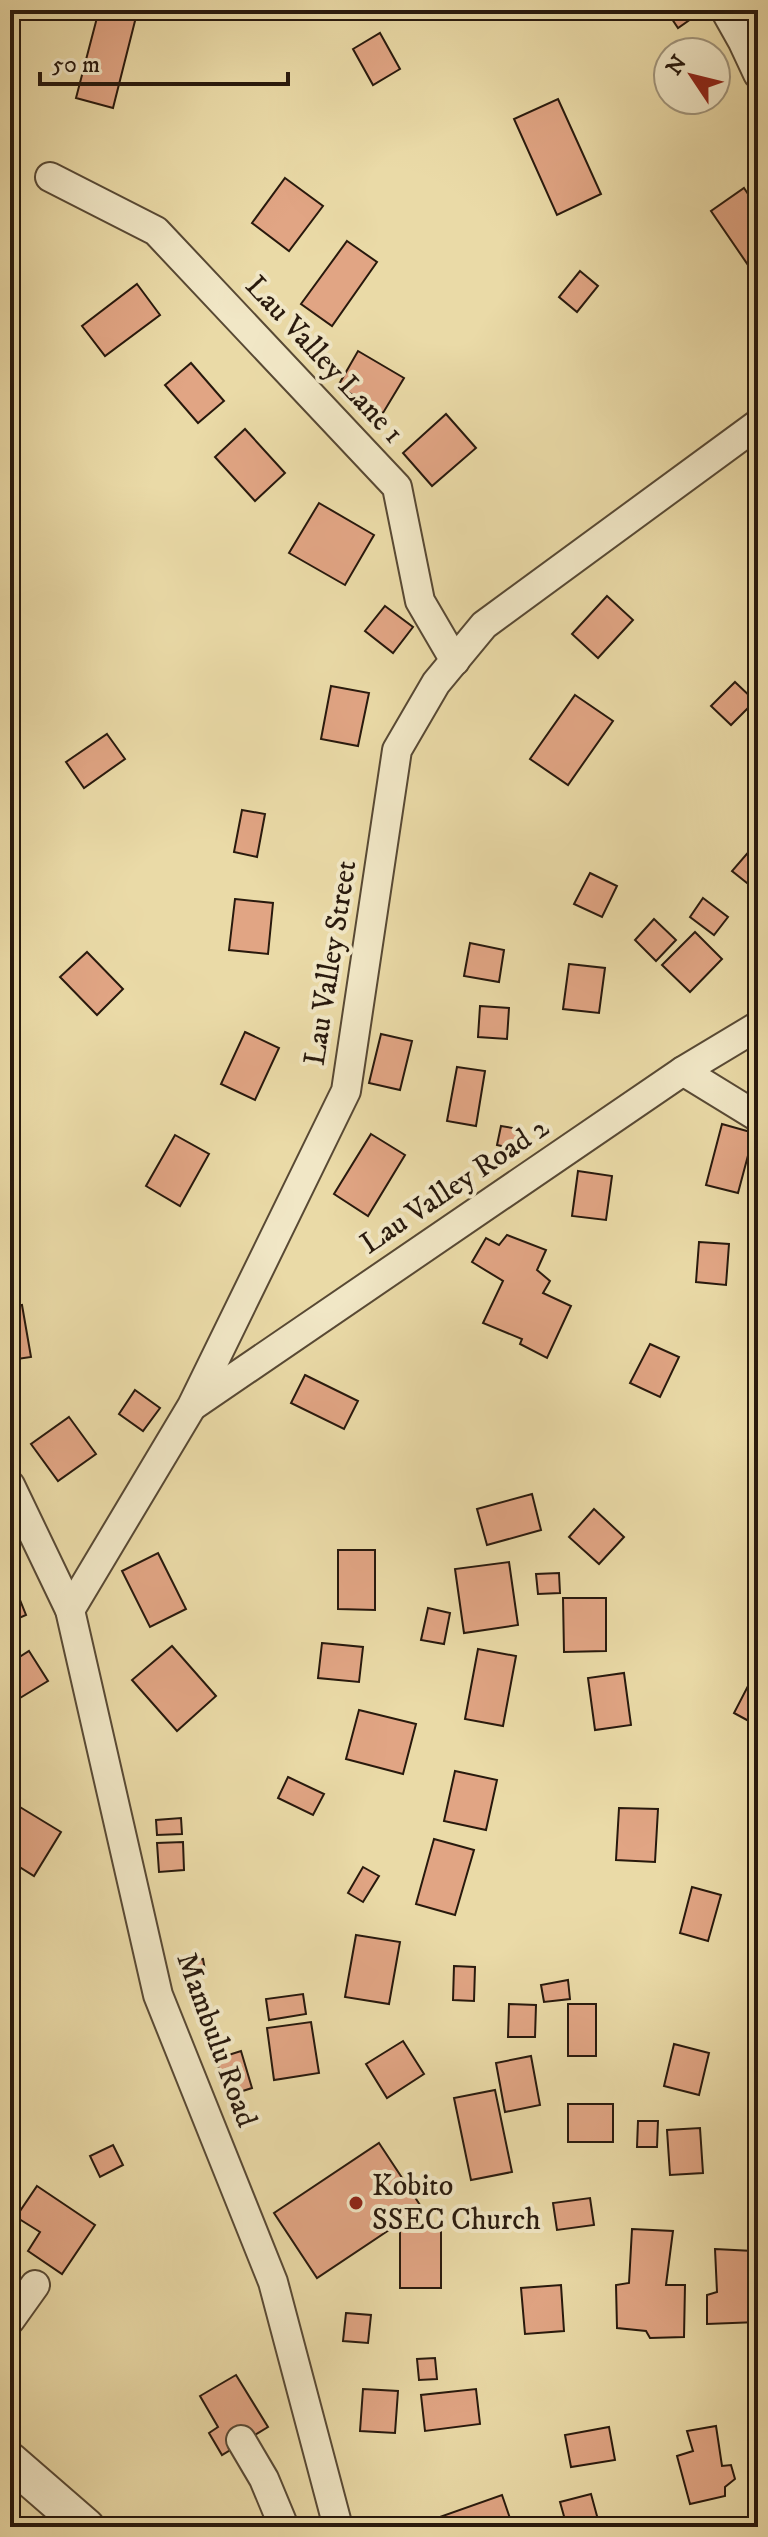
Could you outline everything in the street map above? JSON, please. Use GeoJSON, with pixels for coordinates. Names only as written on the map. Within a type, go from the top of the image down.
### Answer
{"type":"FeatureCollection","features":[{"type":"Feature","properties":{"kind":"street"},"geometry":{"type":"LineString","coordinates":[[725,10],[758,74]]}},
{"type":"Feature","properties":{"kind":"street","name":"Lau Valley Lane 1"},"geometry":{"type":"LineString","coordinates":[[50,177],[156,231],[397,487],[420,601],[455,661]]}},
{"type":"Feature","properties":{"kind":"street","name":"Lau Valley Street"},"geometry":{"type":"LineString","coordinates":[[70,1610],[192,1406],[346,1091],[397,750],[436,683],[484,625],[758,424]]}},
{"type":"Feature","properties":{"kind":"street","name":"Lau Valley Road 2"},"geometry":{"type":"LineString","coordinates":[[192,1406],[683,1071],[758,1026]]}},
{"type":"Feature","properties":{"kind":"street"},"geometry":{"type":"LineString","coordinates":[[683,1071],[758,1117]]}},
{"type":"Feature","properties":{"kind":"street","name":"Mambulu Road"},"geometry":{"type":"LineString","coordinates":[[10,1485],[70,1610],[158,1995],[273,2282],[338,2527]]}},
{"type":"Feature","properties":{"kind":"street"},"geometry":{"type":"LineString","coordinates":[[10,2320],[35,2285]]}},
{"type":"Feature","properties":{"kind":"street"},"geometry":{"type":"LineString","coordinates":[[241,2440],[264,2479],[284,2527]]}},
{"type":"Feature","properties":{"kind":"street"},"geometry":{"type":"LineString","coordinates":[[10,2461],[76,2523]]}},
{"type":"Feature","properties":{"kind":"building"},"geometry":{"type":"Polygon","coordinates":[[[99,10],[137,13],[113,108],[76,98],[99,10]]]}},
{"type":"Feature","properties":{"kind":"building"},"geometry":{"type":"Polygon","coordinates":[[[666,10],[700,10],[701,12],[678,28],[666,10]]]}},
{"type":"Feature","properties":{"kind":"building"},"geometry":{"type":"Polygon","coordinates":[[[380,33],[400,69],[373,85],[353,49],[380,33]]]}},
{"type":"Feature","properties":{"kind":"building"},"geometry":{"type":"Polygon","coordinates":[[[558,99],[601,194],[557,215],[514,119],[558,99]]]}},
{"type":"Feature","properties":{"kind":"building"},"geometry":{"type":"Polygon","coordinates":[[[285,178],[323,206],[289,251],[252,223],[285,178]]]}},
{"type":"Feature","properties":{"kind":"building"},"geometry":{"type":"Polygon","coordinates":[[[744,188],[758,209],[758,258],[748,265],[711,211],[744,188]]]}},
{"type":"Feature","properties":{"kind":"building"},"geometry":{"type":"Polygon","coordinates":[[[347,241],[377,262],[332,326],[301,304],[347,241]]]}},
{"type":"Feature","properties":{"kind":"building"},"geometry":{"type":"Polygon","coordinates":[[[580,271],[598,286],[577,312],[559,297],[580,271]]]}},
{"type":"Feature","properties":{"kind":"building"},"geometry":{"type":"Polygon","coordinates":[[[137,284],[160,315],[105,356],[82,326],[137,284]]]}},
{"type":"Feature","properties":{"kind":"building"},"geometry":{"type":"Polygon","coordinates":[[[358,351],[404,378],[383,413],[338,386],[358,351]]]}},
{"type":"Feature","properties":{"kind":"building"},"geometry":{"type":"Polygon","coordinates":[[[191,363],[224,401],[198,423],[165,385],[191,363]]]}},
{"type":"Feature","properties":{"kind":"building"},"geometry":{"type":"Polygon","coordinates":[[[446,414],[476,448],[432,486],[403,453],[446,414]]]}},
{"type":"Feature","properties":{"kind":"building"},"geometry":{"type":"Polygon","coordinates":[[[245,429],[285,473],[255,501],[215,457],[245,429]]]}},
{"type":"Feature","properties":{"kind":"building"},"geometry":{"type":"Polygon","coordinates":[[[319,503],[374,535],[345,585],[289,553],[319,503]]]}},
{"type":"Feature","properties":{"kind":"building"},"geometry":{"type":"Polygon","coordinates":[[[607,596],[633,620],[598,658],[572,634],[607,596]]]}},
{"type":"Feature","properties":{"kind":"building"},"geometry":{"type":"Polygon","coordinates":[[[385,606],[413,627],[393,653],[365,631],[385,606]]]}},
{"type":"Feature","properties":{"kind":"building"},"geometry":{"type":"Polygon","coordinates":[[[735,682],[755,701],[731,725],[711,706],[735,682]]]}},
{"type":"Feature","properties":{"kind":"building"},"geometry":{"type":"Polygon","coordinates":[[[331,686],[369,693],[358,746],[321,739],[331,686]]]}},
{"type":"Feature","properties":{"kind":"building"},"geometry":{"type":"Polygon","coordinates":[[[575,695],[613,721],[568,785],[530,759],[575,695]]]}},
{"type":"Feature","properties":{"kind":"building"},"geometry":{"type":"Polygon","coordinates":[[[107,734],[125,759],[84,788],[66,762],[107,734]]]}},
{"type":"Feature","properties":{"kind":"building"},"geometry":{"type":"Polygon","coordinates":[[[242,810],[265,814],[257,857],[234,852],[242,810]]]}},
{"type":"Feature","properties":{"kind":"building"},"geometry":{"type":"Polygon","coordinates":[[[758,841],[758,890],[757,891],[732,871],[758,841]]]}},
{"type":"Feature","properties":{"kind":"building"},"geometry":{"type":"Polygon","coordinates":[[[590,873],[617,886],[602,917],[574,904],[590,873]]]}},
{"type":"Feature","properties":{"kind":"building"},"geometry":{"type":"Polygon","coordinates":[[[703,898],[728,917],[714,935],[690,917],[703,898]]]}},
{"type":"Feature","properties":{"kind":"building"},"geometry":{"type":"Polygon","coordinates":[[[235,899],[273,903],[268,954],[229,950],[235,899]]]}},
{"type":"Feature","properties":{"kind":"building"},"geometry":{"type":"Polygon","coordinates":[[[654,919],[676,940],[656,961],[635,940],[654,919]]]}},
{"type":"Feature","properties":{"kind":"building"},"geometry":{"type":"Polygon","coordinates":[[[695,932],[722,959],[690,992],[662,965],[695,932]]]}},
{"type":"Feature","properties":{"kind":"building"},"geometry":{"type":"Polygon","coordinates":[[[470,943],[504,950],[499,982],[464,976],[470,943]]]}},
{"type":"Feature","properties":{"kind":"building"},"geometry":{"type":"Polygon","coordinates":[[[87,952],[123,989],[97,1015],[60,977],[87,952]]]}},
{"type":"Feature","properties":{"kind":"building"},"geometry":{"type":"Polygon","coordinates":[[[569,964],[605,968],[599,1013],[563,1009],[569,964]]]}},
{"type":"Feature","properties":{"kind":"building"},"geometry":{"type":"Polygon","coordinates":[[[480,1006],[509,1008],[507,1039],[478,1037],[480,1006]]]}},
{"type":"Feature","properties":{"kind":"building"},"geometry":{"type":"Polygon","coordinates":[[[245,1032],[279,1048],[255,1100],[221,1084],[245,1032]]]}},
{"type":"Feature","properties":{"kind":"building"},"geometry":{"type":"Polygon","coordinates":[[[381,1034],[412,1041],[400,1090],[369,1083],[381,1034]]]}},
{"type":"Feature","properties":{"kind":"building"},"geometry":{"type":"Polygon","coordinates":[[[457,1067],[485,1071],[476,1126],[447,1121],[457,1067]]]}},
{"type":"Feature","properties":{"kind":"building"},"geometry":{"type":"Polygon","coordinates":[[[722,1124],[754,1133],[738,1193],[706,1185],[722,1124]]]}},
{"type":"Feature","properties":{"kind":"building"},"geometry":{"type":"Polygon","coordinates":[[[501,1126],[519,1129],[515,1149],[497,1145],[501,1126]]]}},
{"type":"Feature","properties":{"kind":"building"},"geometry":{"type":"Polygon","coordinates":[[[371,1134],[405,1155],[368,1216],[334,1194],[371,1134]]]}},
{"type":"Feature","properties":{"kind":"building"},"geometry":{"type":"Polygon","coordinates":[[[175,1135],[209,1154],[180,1206],[146,1186],[175,1135]]]}},
{"type":"Feature","properties":{"kind":"building"},"geometry":{"type":"Polygon","coordinates":[[[578,1171],[612,1176],[606,1220],[572,1216],[578,1171]]]}},
{"type":"Feature","properties":{"kind":"building"},"geometry":{"type":"Polygon","coordinates":[[[507,1235],[546,1250],[537,1270],[550,1281],[543,1293],[571,1306],[547,1358],[520,1344],[522,1339],[483,1323],[503,1281],[472,1262],[486,1238],[499,1245],[507,1235]]]}},
{"type":"Feature","properties":{"kind":"building"},"geometry":{"type":"Polygon","coordinates":[[[699,1242],[729,1244],[726,1285],[696,1282],[699,1242]]]}},
{"type":"Feature","properties":{"kind":"building"},"geometry":{"type":"Polygon","coordinates":[[[22,1305],[31,1357],[10,1360],[10,1307],[22,1305]]]}},
{"type":"Feature","properties":{"kind":"building"},"geometry":{"type":"Polygon","coordinates":[[[650,1344],[679,1357],[660,1397],[630,1383],[650,1344]]]}},
{"type":"Feature","properties":{"kind":"building"},"geometry":{"type":"Polygon","coordinates":[[[305,1375],[358,1401],[344,1429],[291,1403],[305,1375]]]}},
{"type":"Feature","properties":{"kind":"building"},"geometry":{"type":"Polygon","coordinates":[[[135,1390],[160,1408],[143,1431],[119,1414],[135,1390]]]}},
{"type":"Feature","properties":{"kind":"building"},"geometry":{"type":"Polygon","coordinates":[[[69,1417],[96,1454],[58,1481],[31,1444],[69,1417]]]}},
{"type":"Feature","properties":{"kind":"building"},"geometry":{"type":"Polygon","coordinates":[[[532,1494],[541,1530],[487,1545],[477,1509],[532,1494]]]}},
{"type":"Feature","properties":{"kind":"building"},"geometry":{"type":"Polygon","coordinates":[[[594,1509],[624,1537],[599,1564],[569,1537],[594,1509]]]}},
{"type":"Feature","properties":{"kind":"building"},"geometry":{"type":"Polygon","coordinates":[[[338,1550],[375,1550],[375,1610],[338,1609],[338,1550]]]}},
{"type":"Feature","properties":{"kind":"building"},"geometry":{"type":"Polygon","coordinates":[[[158,1553],[186,1609],[150,1627],[122,1571],[158,1553]]]}},
{"type":"Feature","properties":{"kind":"building"},"geometry":{"type":"Polygon","coordinates":[[[509,1562],[518,1625],[464,1633],[455,1569],[509,1562]]]}},
{"type":"Feature","properties":{"kind":"building"},"geometry":{"type":"Polygon","coordinates":[[[559,1573],[560,1593],[538,1594],[536,1574],[559,1573]]]}},
{"type":"Feature","properties":{"kind":"building"},"geometry":{"type":"Polygon","coordinates":[[[10,1575],[26,1615],[10,1622],[10,1575]]]}},
{"type":"Feature","properties":{"kind":"building"},"geometry":{"type":"Polygon","coordinates":[[[563,1598],[606,1598],[606,1651],[564,1652],[563,1598]]]}},
{"type":"Feature","properties":{"kind":"building"},"geometry":{"type":"Polygon","coordinates":[[[428,1608],[450,1613],[444,1644],[421,1640],[428,1608]]]}},
{"type":"Feature","properties":{"kind":"building"},"geometry":{"type":"Polygon","coordinates":[[[322,1643],[363,1647],[359,1682],[318,1678],[322,1643]]]}},
{"type":"Feature","properties":{"kind":"building"},"geometry":{"type":"Polygon","coordinates":[[[172,1646],[216,1696],[177,1731],[132,1680],[172,1646]]]}},
{"type":"Feature","properties":{"kind":"building"},"geometry":{"type":"Polygon","coordinates":[[[478,1649],[516,1656],[503,1726],[465,1719],[478,1649]]]}},
{"type":"Feature","properties":{"kind":"building"},"geometry":{"type":"Polygon","coordinates":[[[29,1651],[48,1681],[10,1704],[10,1663],[29,1651]]]}},
{"type":"Feature","properties":{"kind":"building"},"geometry":{"type":"Polygon","coordinates":[[[624,1673],[631,1725],[595,1730],[588,1678],[624,1673]]]}},
{"type":"Feature","properties":{"kind":"building"},"geometry":{"type":"Polygon","coordinates":[[[749,1684],[758,1689],[758,1726],[734,1713],[749,1684]]]}},
{"type":"Feature","properties":{"kind":"building"},"geometry":{"type":"Polygon","coordinates":[[[359,1710],[416,1724],[403,1774],[346,1759],[359,1710]]]}},
{"type":"Feature","properties":{"kind":"building"},"geometry":{"type":"Polygon","coordinates":[[[455,1771],[497,1780],[486,1830],[444,1821],[455,1771]]]}},
{"type":"Feature","properties":{"kind":"building"},"geometry":{"type":"Polygon","coordinates":[[[288,1777],[324,1794],[313,1815],[278,1798],[288,1777]]]}},
{"type":"Feature","properties":{"kind":"building"},"geometry":{"type":"Polygon","coordinates":[[[10,1801],[61,1832],[34,1876],[10,1861],[10,1801]]]}},
{"type":"Feature","properties":{"kind":"building"},"geometry":{"type":"Polygon","coordinates":[[[619,1808],[658,1809],[655,1862],[616,1860],[619,1808]]]}},
{"type":"Feature","properties":{"kind":"building"},"geometry":{"type":"Polygon","coordinates":[[[181,1818],[182,1834],[157,1835],[156,1820],[181,1818]]]}},
{"type":"Feature","properties":{"kind":"building"},"geometry":{"type":"Polygon","coordinates":[[[434,1839],[474,1850],[455,1915],[416,1904],[434,1839]]]}},
{"type":"Feature","properties":{"kind":"building"},"geometry":{"type":"Polygon","coordinates":[[[183,1842],[184,1870],[159,1872],[157,1843],[183,1842]]]}},
{"type":"Feature","properties":{"kind":"building"},"geometry":{"type":"Polygon","coordinates":[[[363,1867],[379,1876],[363,1902],[348,1893],[363,1867]]]}},
{"type":"Feature","properties":{"kind":"building"},"geometry":{"type":"Polygon","coordinates":[[[692,1887],[721,1895],[708,1941],[680,1933],[692,1887]]]}},
{"type":"Feature","properties":{"kind":"building"},"geometry":{"type":"Polygon","coordinates":[[[356,1935],[400,1942],[389,2004],[345,1997],[356,1935]]]}},
{"type":"Feature","properties":{"kind":"building"},"geometry":{"type":"Polygon","coordinates":[[[203,1959],[206,1976],[184,1980],[181,1963],[203,1959]]]}},
{"type":"Feature","properties":{"kind":"building"},"geometry":{"type":"Polygon","coordinates":[[[454,1966],[475,1967],[474,2001],[453,2000],[454,1966]]]}},
{"type":"Feature","properties":{"kind":"building"},"geometry":{"type":"Polygon","coordinates":[[[568,1980],[570,1999],[544,2002],[541,1985],[568,1980]]]}},
{"type":"Feature","properties":{"kind":"building"},"geometry":{"type":"Polygon","coordinates":[[[303,1994],[306,2014],[269,2020],[266,1999],[303,1994]]]}},
{"type":"Feature","properties":{"kind":"building"},"geometry":{"type":"Polygon","coordinates":[[[509,2004],[536,2005],[535,2037],[508,2037],[509,2004]]]}},
{"type":"Feature","properties":{"kind":"building"},"geometry":{"type":"Polygon","coordinates":[[[568,2004],[596,2004],[596,2056],[568,2056],[568,2004]]]}},
{"type":"Feature","properties":{"kind":"building"},"geometry":{"type":"Polygon","coordinates":[[[311,2022],[319,2073],[274,2080],[267,2028],[311,2022]]]}},
{"type":"Feature","properties":{"kind":"building"},"geometry":{"type":"Polygon","coordinates":[[[403,2041],[424,2074],[387,2098],[366,2064],[403,2041]]]}},
{"type":"Feature","properties":{"kind":"building"},"geometry":{"type":"Polygon","coordinates":[[[674,2044],[709,2053],[699,2095],[664,2086],[674,2044]]]}},
{"type":"Feature","properties":{"kind":"building"},"geometry":{"type":"Polygon","coordinates":[[[241,2051],[252,2088],[227,2096],[216,2059],[241,2051]]]}},
{"type":"Feature","properties":{"kind":"building"},"geometry":{"type":"Polygon","coordinates":[[[531,2056],[540,2105],[505,2112],[496,2063],[531,2056]]]}},
{"type":"Feature","properties":{"kind":"building"},"geometry":{"type":"Polygon","coordinates":[[[495,2090],[512,2172],[471,2180],[454,2098],[495,2090]]]}},
{"type":"Feature","properties":{"kind":"building"},"geometry":{"type":"Polygon","coordinates":[[[568,2104],[613,2104],[613,2142],[568,2142],[568,2104]]]}},
{"type":"Feature","properties":{"kind":"building"},"geometry":{"type":"Polygon","coordinates":[[[638,2121],[658,2121],[657,2147],[637,2147],[638,2121]]]}},
{"type":"Feature","properties":{"kind":"building"},"geometry":{"type":"Polygon","coordinates":[[[700,2128],[703,2173],[670,2175],[667,2130],[700,2128]]]}},
{"type":"Feature","properties":{"kind":"building"},"geometry":{"type":"Polygon","coordinates":[[[379,2143],[422,2208],[317,2278],[274,2213],[379,2143]]]}},
{"type":"Feature","properties":{"kind":"building"},"geometry":{"type":"Polygon","coordinates":[[[113,2145],[123,2165],[100,2177],[90,2156],[113,2145]]]}},
{"type":"Feature","properties":{"kind":"building"},"geometry":{"type":"Polygon","coordinates":[[[37,2186],[95,2225],[62,2274],[28,2251],[40,2232],[16,2217],[37,2186]]]}},
{"type":"Feature","properties":{"kind":"building"},"geometry":{"type":"Polygon","coordinates":[[[590,2198],[594,2225],[557,2230],[553,2203],[590,2198]]]}},
{"type":"Feature","properties":{"kind":"building"},"geometry":{"type":"Polygon","coordinates":[[[441,2224],[441,2288],[400,2288],[400,2225],[441,2224]]]}},
{"type":"Feature","properties":{"kind":"building"},"geometry":{"type":"Polygon","coordinates":[[[632,2229],[673,2231],[666,2285],[685,2285],[684,2337],[650,2338],[646,2331],[617,2328],[616,2285],[629,2283],[632,2229]]]}},
{"type":"Feature","properties":{"kind":"building"},"geometry":{"type":"Polygon","coordinates":[[[715,2249],[753,2251],[758,2322],[707,2324],[707,2295],[717,2292],[715,2249]]]}},
{"type":"Feature","properties":{"kind":"building"},"geometry":{"type":"Polygon","coordinates":[[[561,2285],[564,2331],[525,2334],[521,2288],[561,2285]]]}},
{"type":"Feature","properties":{"kind":"building"},"geometry":{"type":"Polygon","coordinates":[[[346,2313],[371,2315],[368,2343],[343,2341],[346,2313]]]}},
{"type":"Feature","properties":{"kind":"building"},"geometry":{"type":"Polygon","coordinates":[[[435,2358],[437,2379],[419,2380],[417,2359],[435,2358]]]}},
{"type":"Feature","properties":{"kind":"building"},"geometry":{"type":"Polygon","coordinates":[[[236,2375],[268,2427],[222,2455],[209,2433],[218,2427],[200,2396],[236,2375]]]}},
{"type":"Feature","properties":{"kind":"building"},"geometry":{"type":"Polygon","coordinates":[[[363,2389],[398,2391],[395,2433],[360,2431],[363,2389]]]}},
{"type":"Feature","properties":{"kind":"building"},"geometry":{"type":"Polygon","coordinates":[[[476,2389],[480,2424],[425,2431],[421,2395],[476,2389]]]}},
{"type":"Feature","properties":{"kind":"building"},"geometry":{"type":"Polygon","coordinates":[[[716,2426],[722,2466],[731,2465],[735,2479],[725,2487],[725,2496],[690,2504],[677,2456],[693,2451],[687,2431],[716,2426]]]}},
{"type":"Feature","properties":{"kind":"building"},"geometry":{"type":"Polygon","coordinates":[[[609,2427],[615,2460],[571,2467],[565,2435],[609,2427]]]}},
{"type":"Feature","properties":{"kind":"building"},"geometry":{"type":"Polygon","coordinates":[[[591,2494],[600,2527],[567,2527],[560,2502],[591,2494]]]}},
{"type":"Feature","properties":{"kind":"building"},"geometry":{"type":"Polygon","coordinates":[[[502,2495],[513,2527],[417,2525],[502,2495]]]}},
{"type":"Feature","properties":{"kind":"place","name":"Kobito SSEC Church"},"geometry":{"type":"Point","coordinates":[356,2203]}}]}
